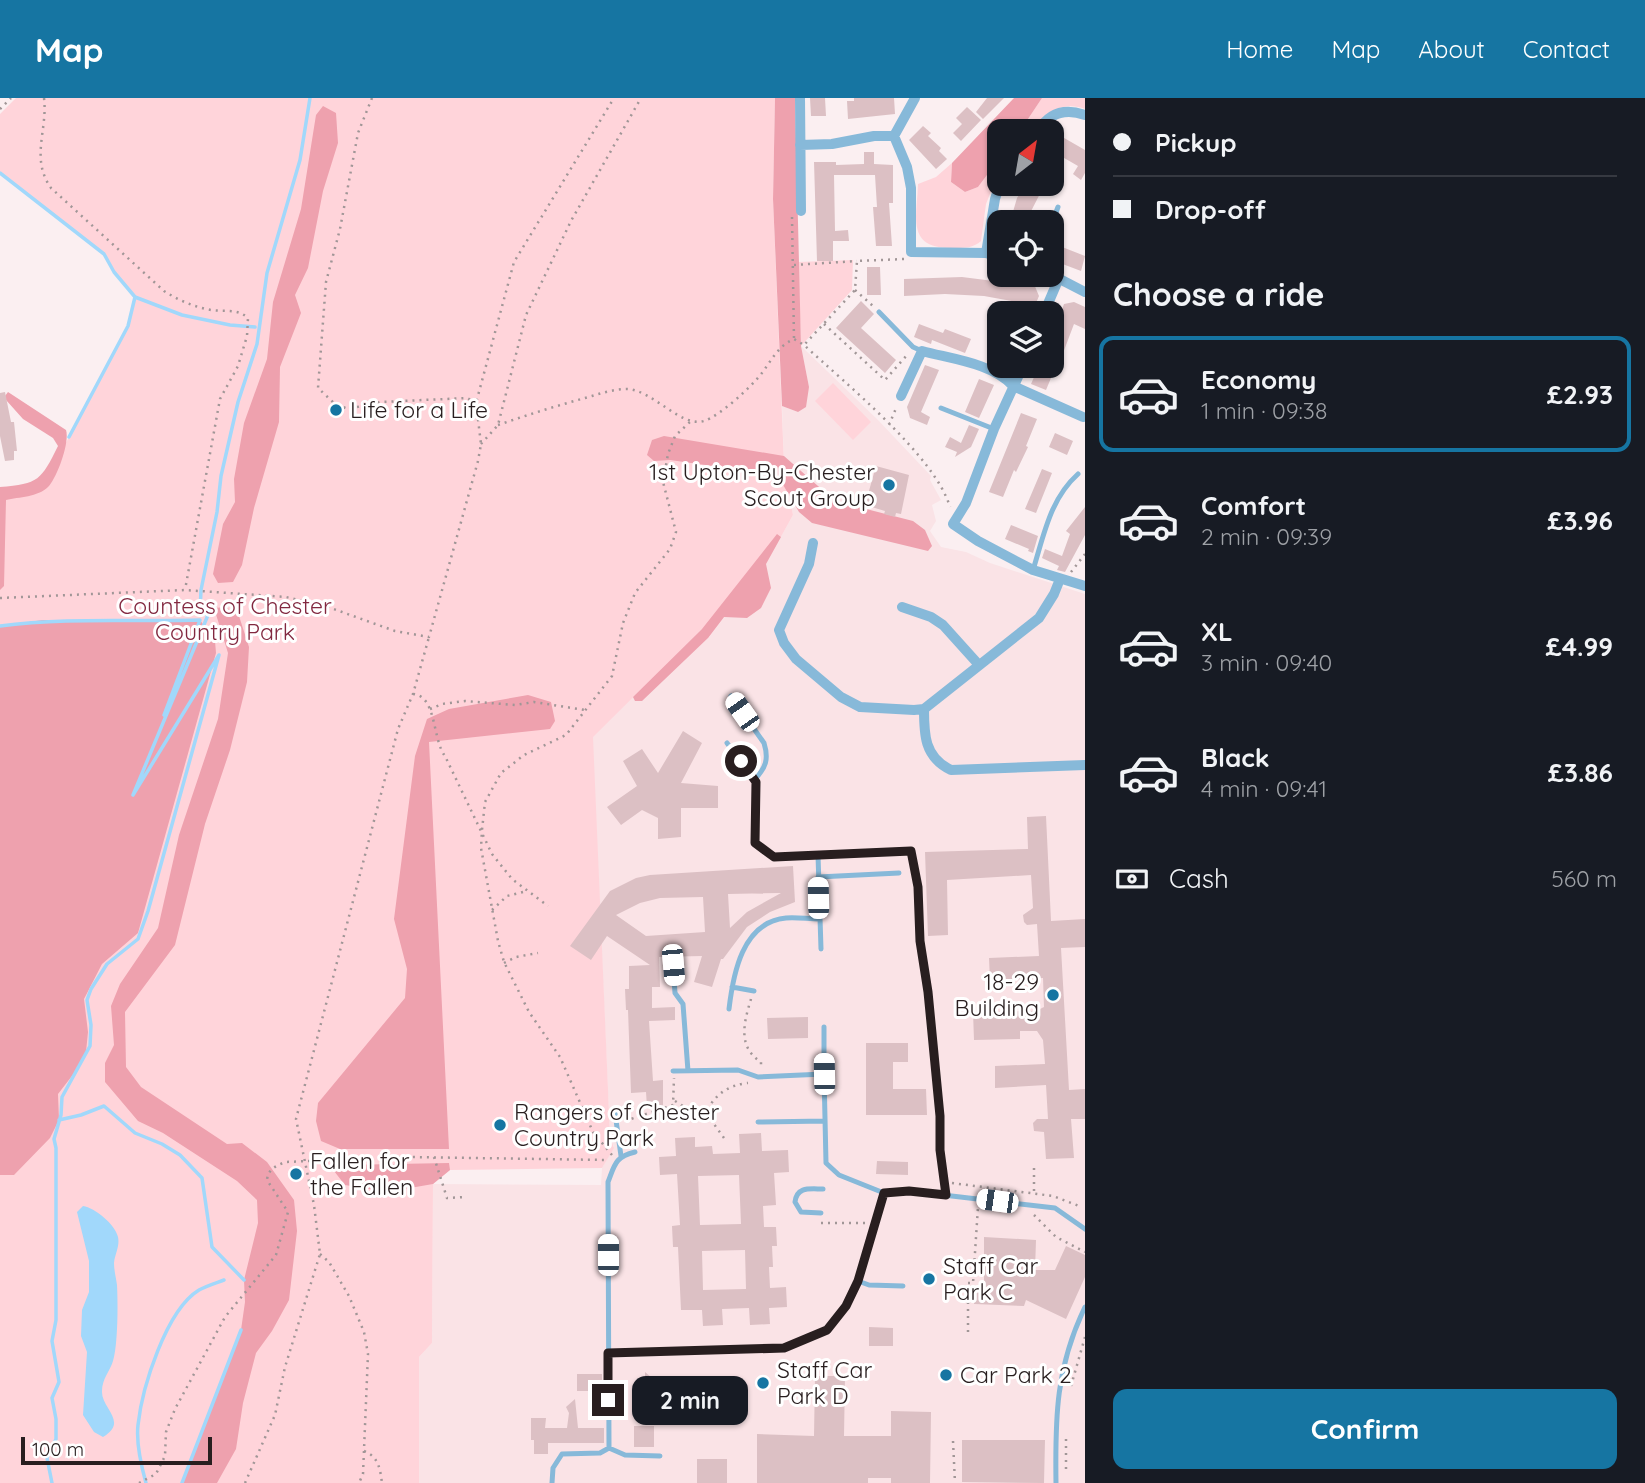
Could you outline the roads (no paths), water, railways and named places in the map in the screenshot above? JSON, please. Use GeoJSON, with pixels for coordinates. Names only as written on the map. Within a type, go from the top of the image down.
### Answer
{"type":"FeatureCollection","features":[{"type":"Feature","properties":{"kind":"street"},"geometry":{"type":"LineString","coordinates":[[800,98],[801,211]]}},
{"type":"Feature","properties":{"kind":"street"},"geometry":{"type":"LineString","coordinates":[[894,136],[915,98]]}},
{"type":"Feature","properties":{"kind":"street"},"geometry":{"type":"LineString","coordinates":[[1051,119],[1065,111],[1085,116]]}},
{"type":"Feature","properties":{"kind":"street"},"geometry":{"type":"LineString","coordinates":[[800,145],[832,145],[874,136],[894,136]]}},
{"type":"Feature","properties":{"kind":"street"},"geometry":{"type":"LineString","coordinates":[[894,136],[907,167],[911,188],[911,252],[986,253],[996,196]]}},
{"type":"Feature","properties":{"kind":"street"},"geometry":{"type":"LineString","coordinates":[[1064,281],[1085,292]]}},
{"type":"Feature","properties":{"kind":"street"},"geometry":{"type":"LineString","coordinates":[[901,396],[918,349],[970,363],[1004,377],[1013,386],[1084,418]]}},
{"type":"Feature","properties":{"kind":"street"},"geometry":{"type":"LineString","coordinates":[[1017,378],[966,502],[953,524],[978,541],[1033,570],[1085,586]]}},
{"type":"Feature","properties":{"kind":"street"},"geometry":{"type":"LineString","coordinates":[[813,543],[808,564],[779,630],[784,643],[796,659],[817,679],[860,707],[883,710],[924,709],[1039,618],[1062,580]]}},
{"type":"Feature","properties":{"kind":"street"},"geometry":{"type":"LineString","coordinates":[[902,607],[931,617],[943,625],[979,665]]}},
{"type":"Feature","properties":{"kind":"street"},"geometry":{"type":"LineString","coordinates":[[924,709],[924,731],[931,755],[939,764],[951,770],[1085,765]]}},
{"type":"Feature","properties":{"kind":"lane"},"geometry":{"type":"LineString","coordinates":[[879,312],[918,349]]}},
{"type":"Feature","properties":{"kind":"lane"},"geometry":{"type":"LineString","coordinates":[[940,408],[994,429]]}},
{"type":"Feature","properties":{"kind":"lane"},"geometry":{"type":"LineString","coordinates":[[1033,570],[1054,504],[1064,486],[1078,474]]}},
{"type":"Feature","properties":{"kind":"lane"},"geometry":{"type":"LineString","coordinates":[[731,696],[767,751],[764,770],[754,780]]}},
{"type":"Feature","properties":{"kind":"lane"},"geometry":{"type":"LineString","coordinates":[[727,743],[754,780],[755,843],[774,857],[911,851],[918,887],[920,941],[928,992],[946,1195]]}},
{"type":"Feature","properties":{"kind":"lane"},"geometry":{"type":"LineString","coordinates":[[818,855],[821,948]]}},
{"type":"Feature","properties":{"kind":"lane"},"geometry":{"type":"LineString","coordinates":[[818,877],[899,873]]}},
{"type":"Feature","properties":{"kind":"lane"},"geometry":{"type":"LineString","coordinates":[[729,1009],[738,961],[747,944],[762,928],[784,918],[819,919]]}},
{"type":"Feature","properties":{"kind":"lane"},"geometry":{"type":"LineString","coordinates":[[673,965],[676,993],[683,1004],[688,1070]]}},
{"type":"Feature","properties":{"kind":"lane"},"geometry":{"type":"LineString","coordinates":[[732,988],[754,991]]}},
{"type":"Feature","properties":{"kind":"lane"},"geometry":{"type":"LineString","coordinates":[[824,1027],[826,1163],[839,1175],[884,1193],[909,1191],[1055,1208],[1085,1229]]}},
{"type":"Feature","properties":{"kind":"lane"},"geometry":{"type":"LineString","coordinates":[[673,1071],[737,1070],[758,1077],[824,1074]]}},
{"type":"Feature","properties":{"kind":"lane"},"geometry":{"type":"LineString","coordinates":[[609,1448],[608,1182],[619,1158],[615,1113]]}},
{"type":"Feature","properties":{"kind":"lane"},"geometry":{"type":"LineString","coordinates":[[758,1122],[825,1121]]}},
{"type":"Feature","properties":{"kind":"lane"},"geometry":{"type":"LineString","coordinates":[[619,1158],[635,1152]]}},
{"type":"Feature","properties":{"kind":"lane"},"geometry":{"type":"LineString","coordinates":[[821,1213],[801,1212],[794,1202],[797,1194],[804,1189],[823,1189]]}},
{"type":"Feature","properties":{"kind":"lane"},"geometry":{"type":"LineString","coordinates":[[608,1353],[784,1348],[827,1330],[846,1306],[858,1281],[884,1193]]}},
{"type":"Feature","properties":{"kind":"lane"},"geometry":{"type":"LineString","coordinates":[[858,1281],[869,1285],[903,1286]]}},
{"type":"Feature","properties":{"kind":"lane"},"geometry":{"type":"LineString","coordinates":[[1056,1483],[1058,1390],[1074,1333],[1085,1307]]}},
{"type":"Feature","properties":{"kind":"lane"},"geometry":{"type":"LineString","coordinates":[[609,1448],[625,1455],[660,1456]]}},
{"type":"Feature","properties":{"kind":"lane"},"geometry":{"type":"LineString","coordinates":[[552,1483],[553,1468],[562,1454],[600,1453],[609,1448]]}},
{"type":"Feature","properties":{"kind":"water"},"geometry":{"type":"Polygon","coordinates":[[[83,1206],[104,1217],[116,1232],[118,1240],[114,1263],[117,1285],[116,1344],[102,1391],[114,1426],[103,1437],[94,1432],[83,1415],[87,1352],[81,1336],[82,1310],[89,1292],[89,1261],[77,1212],[83,1206]]]}},
{"type":"Feature","properties":{"kind":"waterway"},"geometry":{"type":"LineString","coordinates":[[52,1483],[47,1458],[56,1439],[52,1398],[59,1382],[52,1341],[56,1320],[54,1139],[61,1115],[62,1097],[90,1046],[91,1025],[87,1000],[91,989],[107,964],[138,939],[148,911],[219,655],[133,795],[208,615],[200,612],[201,590],[217,512],[221,476],[238,402],[257,344],[267,273],[300,160],[310,98]]}},
{"type":"Feature","properties":{"kind":"waterway"},"geometry":{"type":"LineString","coordinates":[[0,173],[104,254],[114,272],[135,297],[182,315],[255,327]]}},
{"type":"Feature","properties":{"kind":"waterway"},"geometry":{"type":"LineString","coordinates":[[69,437],[128,326],[135,297]]}},
{"type":"Feature","properties":{"kind":"waterway"},"geometry":{"type":"LineString","coordinates":[[0,626],[75,621],[200,620],[164,715]]}},
{"type":"Feature","properties":{"kind":"waterway"},"geometry":{"type":"LineString","coordinates":[[59,1120],[104,1106],[135,1133],[180,1155],[202,1178],[212,1247],[244,1280]]}},
{"type":"Feature","properties":{"kind":"waterway"},"geometry":{"type":"LineString","coordinates":[[146,1483],[138,1447],[138,1425],[150,1371],[166,1332],[187,1300],[199,1290],[224,1280]]}},
{"type":"Feature","properties":{"kind":"waterway"},"geometry":{"type":"LineString","coordinates":[[182,1483],[241,1330]]}},
{"type":"Feature","properties":{"kind":"place","name":"Life for a Life"},"geometry":{"type":"Point","coordinates":[336,410]}},
{"type":"Feature","properties":{"kind":"place","name":"1st Upton-By-Chester Scout Group"},"geometry":{"type":"Point","coordinates":[889,485]}},
{"type":"Feature","properties":{"kind":"place","name":"18-29 Building"},"geometry":{"type":"Point","coordinates":[1053,995]}},
{"type":"Feature","properties":{"kind":"place","name":"Rangers of Chester Country Park"},"geometry":{"type":"Point","coordinates":[500,1125]}},
{"type":"Feature","properties":{"kind":"place","name":"Fallen for the Fallen"},"geometry":{"type":"Point","coordinates":[296,1174]}},
{"type":"Feature","properties":{"kind":"place","name":"Staff Car Park C"},"geometry":{"type":"Point","coordinates":[929,1279]}},
{"type":"Feature","properties":{"kind":"place","name":"Car Park 2"},"geometry":{"type":"Point","coordinates":[946,1375]}},
{"type":"Feature","properties":{"kind":"place","name":"Staff Car Park D"},"geometry":{"type":"Point","coordinates":[763,1383]}},
{"type":"Feature","properties":{"kind":"park label","name":"Countess of Chester Country Park"},"geometry":{"type":"Point","coordinates":[225,619]}}]}
